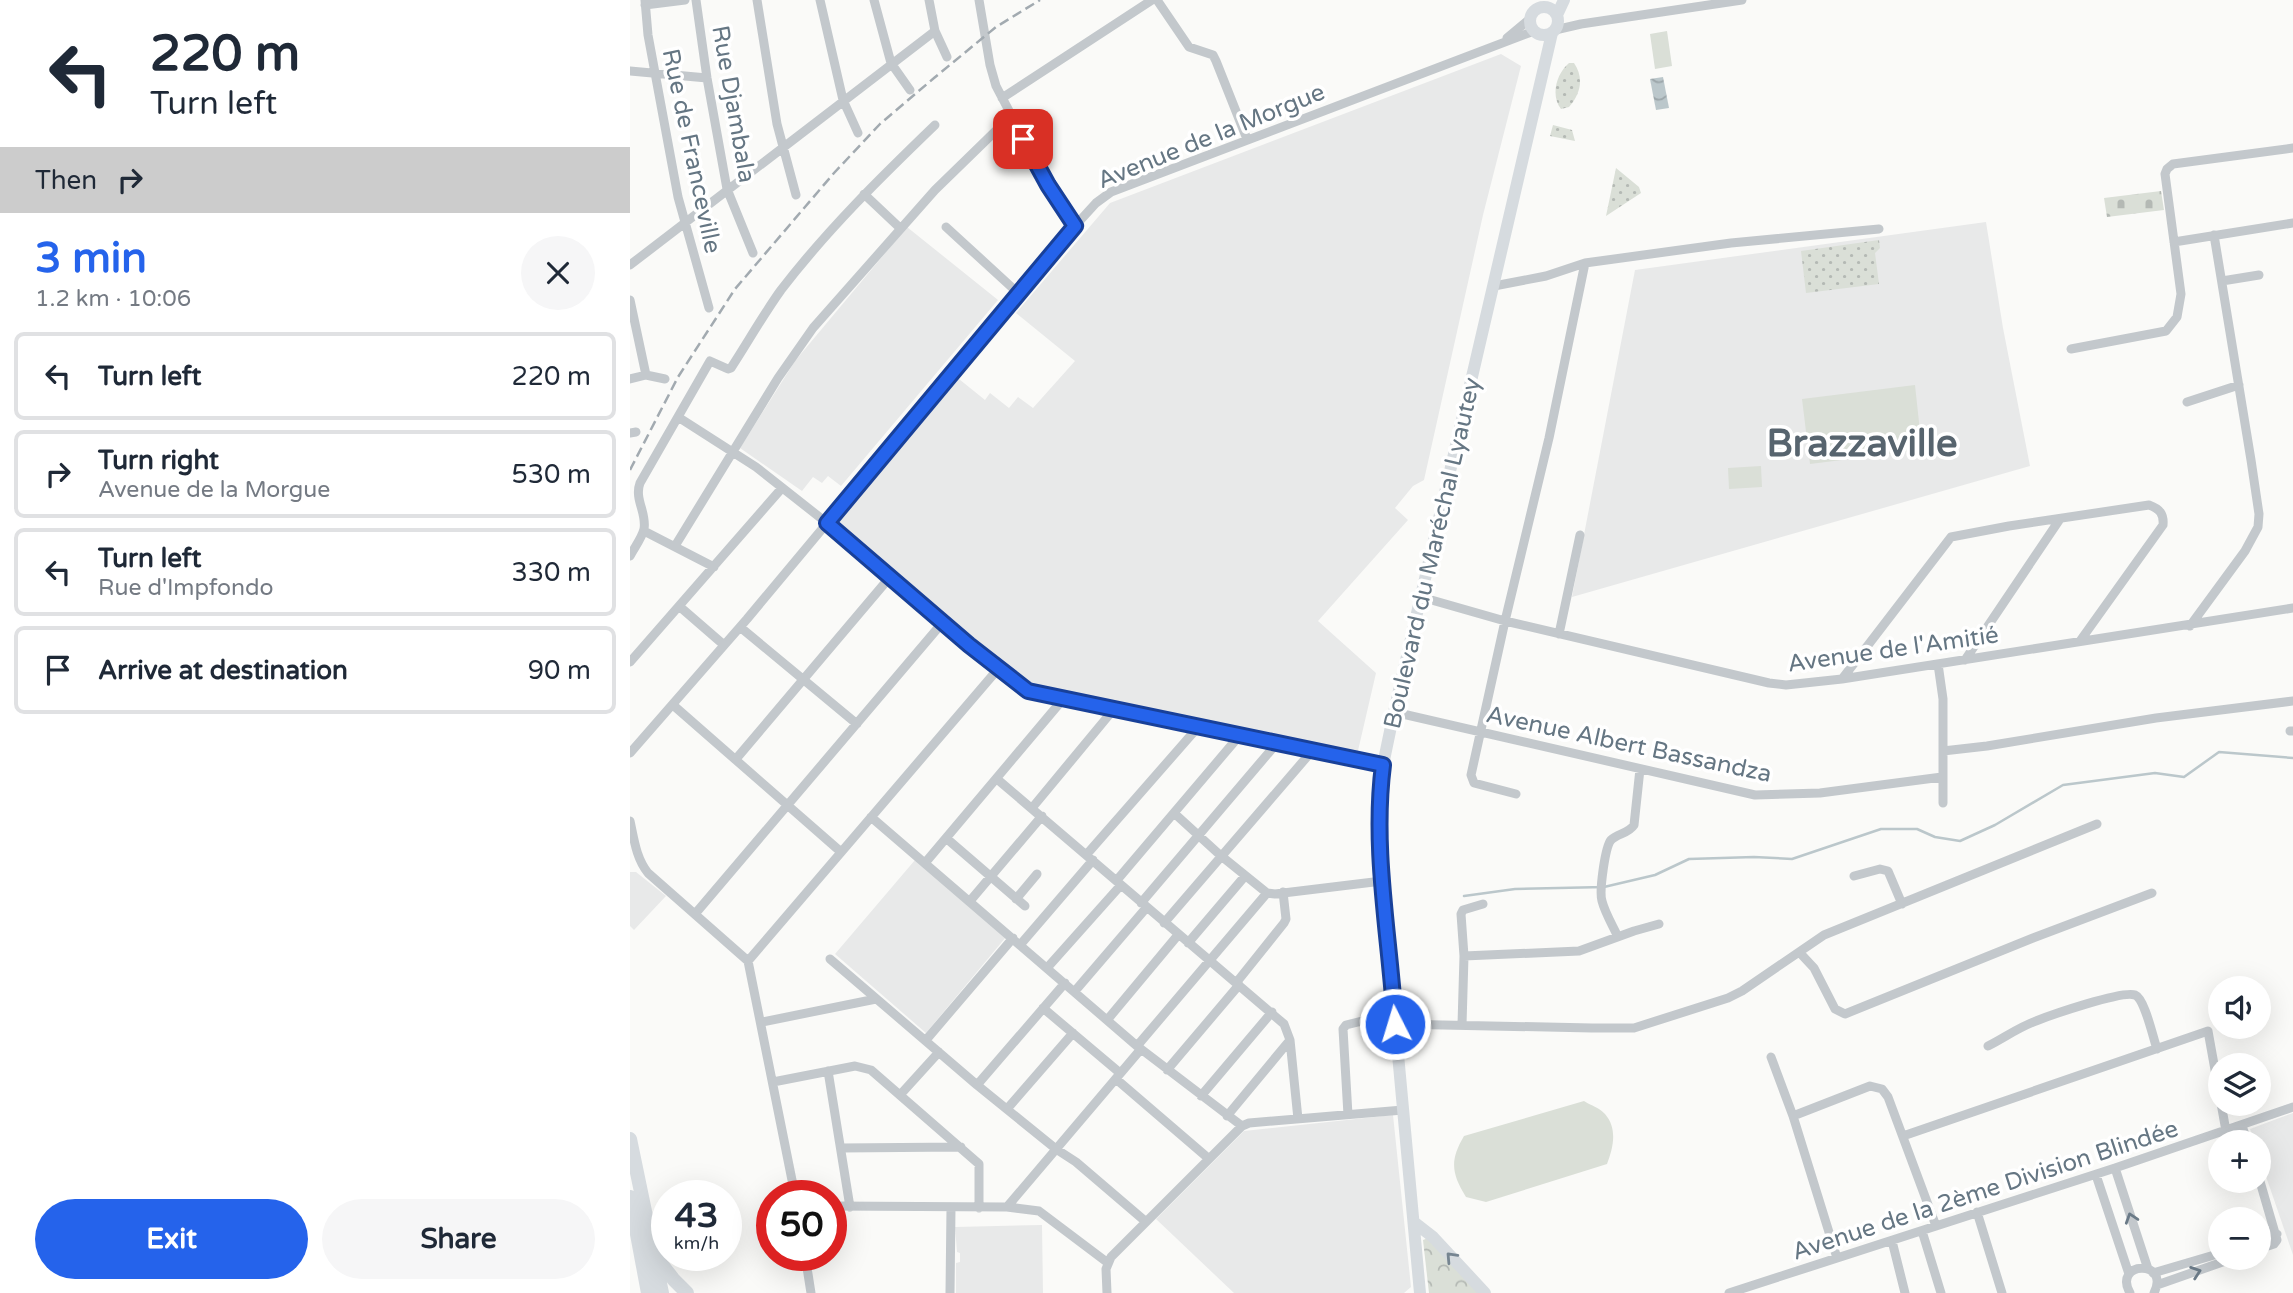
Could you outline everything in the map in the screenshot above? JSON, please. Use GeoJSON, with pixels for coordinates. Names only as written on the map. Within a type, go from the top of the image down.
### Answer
{"type":"FeatureCollection","features":[{"type":"Feature","properties":{"kind":"main road","name":"Boulevard du Maréchal Lyautey"},"geometry":{"type":"LineString","coordinates":[[1420,1293],[1382,881],[1378,812],[1383,765],[1544,70],[1551,22],[1563,0]]}},
{"type":"Feature","properties":{"kind":"main road"},"geometry":{"type":"LineString","coordinates":[[1543,7],[1551,22],[1531,25],[1534,8],[1543,7]]}},
{"type":"Feature","properties":{"kind":"main road"},"geometry":{"type":"LineString","coordinates":[[630,1139],[651,1243]]}},
{"type":"Feature","properties":{"kind":"main road"},"geometry":{"type":"LineString","coordinates":[[630,1197],[648,1293]]}},
{"type":"Feature","properties":{"kind":"main road"},"geometry":{"type":"LineString","coordinates":[[1415,1223],[1433,1237],[1485,1293]]}},
{"type":"Feature","properties":{"kind":"main road"},"geometry":{"type":"LineString","coordinates":[[630,1244],[635,1225]]}},
{"type":"Feature","properties":{"kind":"main road"},"geometry":{"type":"LineString","coordinates":[[657,1271],[662,1293]]}},
{"type":"Feature","properties":{"kind":"main road"},"geometry":{"type":"LineString","coordinates":[[667,1271],[687,1293]]}},
{"type":"Feature","properties":{"kind":"street"},"geometry":{"type":"LineString","coordinates":[[645,2],[685,0]]}},
{"type":"Feature","properties":{"kind":"street","name":"Rue Djambala"},"geometry":{"type":"LineString","coordinates":[[696,0],[727,190],[753,253]]}},
{"type":"Feature","properties":{"kind":"street"},"geometry":{"type":"LineString","coordinates":[[757,0],[782,146],[796,195]]}},
{"type":"Feature","properties":{"kind":"street"},"geometry":{"type":"LineString","coordinates":[[820,0],[843,100],[858,133]]}},
{"type":"Feature","properties":{"kind":"street"},"geometry":{"type":"LineString","coordinates":[[874,0],[891,63],[910,90]]}},
{"type":"Feature","properties":{"kind":"street"},"geometry":{"type":"LineString","coordinates":[[929,0],[935,31],[947,57]]}},
{"type":"Feature","properties":{"kind":"street"},"geometry":{"type":"LineString","coordinates":[[979,0],[990,65],[1002,98],[1048,185],[1075,226]]}},
{"type":"Feature","properties":{"kind":"street"},"geometry":{"type":"LineString","coordinates":[[1002,98],[1154,0],[1189,47],[1213,55],[1247,139]]}},
{"type":"Feature","properties":{"kind":"street","name":"Avenue de la Morgue"},"geometry":{"type":"LineString","coordinates":[[630,753],[740,627],[1075,226],[1096,203],[1111,192],[1551,22],[1581,24],[1742,0]]}},
{"type":"Feature","properties":{"kind":"street","name":"Rue de Franceville"},"geometry":{"type":"LineString","coordinates":[[645,2],[655,72],[685,223],[709,308]]}},
{"type":"Feature","properties":{"kind":"street","name":"Avenue de la Morgue"},"geometry":{"type":"LineString","coordinates":[[1504,42],[1534,8]]}},
{"type":"Feature","properties":{"kind":"street"},"geometry":{"type":"LineString","coordinates":[[630,265],[935,31]]}},
{"type":"Feature","properties":{"kind":"street"},"geometry":{"type":"LineString","coordinates":[[630,71],[707,78]]}},
{"type":"Feature","properties":{"kind":"street"},"geometry":{"type":"LineString","coordinates":[[675,546],[795,352],[900,228],[1011,116]]}},
{"type":"Feature","properties":{"kind":"street"},"geometry":{"type":"LineString","coordinates":[[630,556],[644,531],[642,506],[637,490],[710,361],[731,368],[780,292],[843,215],[935,125]]}},
{"type":"Feature","properties":{"kind":"street"},"geometry":{"type":"LineString","coordinates":[[2071,349],[2166,331],[2177,317],[2181,294],[2165,174],[2167,169],[2173,164],[2293,148]]}},
{"type":"Feature","properties":{"kind":"street"},"geometry":{"type":"LineString","coordinates":[[864,194],[900,228]]}},
{"type":"Feature","properties":{"kind":"street"},"geometry":{"type":"LineString","coordinates":[[2174,242],[2293,223]]}},
{"type":"Feature","properties":{"kind":"street"},"geometry":{"type":"LineString","coordinates":[[946,227],[1018,293]]}},
{"type":"Feature","properties":{"kind":"street"},"geometry":{"type":"LineString","coordinates":[[1494,286],[1546,276],[1585,263],[1731,243],[1879,229]]}},
{"type":"Feature","properties":{"kind":"street"},"geometry":{"type":"LineString","coordinates":[[2190,626],[2245,551],[2259,527],[2214,235]]}},
{"type":"Feature","properties":{"kind":"street"},"geometry":{"type":"LineString","coordinates":[[1516,794],[1476,785],[1471,781],[1505,621],[1549,438],[1585,263]]}},
{"type":"Feature","properties":{"kind":"street"},"geometry":{"type":"LineString","coordinates":[[2222,281],[2259,275]]}},
{"type":"Feature","properties":{"kind":"street"},"geometry":{"type":"LineString","coordinates":[[630,300],[646,375]]}},
{"type":"Feature","properties":{"kind":"street"},"geometry":{"type":"LineString","coordinates":[[630,379],[646,375],[665,379]]}},
{"type":"Feature","properties":{"kind":"street"},"geometry":{"type":"LineString","coordinates":[[2187,402],[2239,385]]}},
{"type":"Feature","properties":{"kind":"street"},"geometry":{"type":"LineString","coordinates":[[678,417],[733,452],[827,523],[1028,691],[1383,765]]}},
{"type":"Feature","properties":{"kind":"street"},"geometry":{"type":"LineString","coordinates":[[630,662],[782,488]]}},
{"type":"Feature","properties":{"kind":"street"},"geometry":{"type":"LineString","coordinates":[[1842,679],[1951,537],[2149,505],[2157,508],[2164,520],[2159,532],[2080,641]]}},
{"type":"Feature","properties":{"kind":"street"},"geometry":{"type":"LineString","coordinates":[[1965,660],[2060,519]]}},
{"type":"Feature","properties":{"kind":"street"},"geometry":{"type":"LineString","coordinates":[[644,531],[714,567]]}},
{"type":"Feature","properties":{"kind":"street"},"geometry":{"type":"LineString","coordinates":[[1559,634],[1580,535]]}},
{"type":"Feature","properties":{"kind":"street"},"geometry":{"type":"LineString","coordinates":[[736,759],[890,578]]}},
{"type":"Feature","properties":{"kind":"street","name":"Avenue de l'Amitié"},"geometry":{"type":"LineString","coordinates":[[1420,597],[1559,634],[1786,685],[1842,679],[2293,608]]}},
{"type":"Feature","properties":{"kind":"street"},"geometry":{"type":"LineString","coordinates":[[678,606],[724,645]]}},
{"type":"Feature","properties":{"kind":"street"},"geometry":{"type":"LineString","coordinates":[[695,914],[943,622]]}},
{"type":"Feature","properties":{"kind":"street"},"geometry":{"type":"LineString","coordinates":[[740,627],[857,724]]}},
{"type":"Feature","properties":{"kind":"street"},"geometry":{"type":"LineString","coordinates":[[1938,664],[1943,699],[1944,803]]}},
{"type":"Feature","properties":{"kind":"street"},"geometry":{"type":"LineString","coordinates":[[748,961],[998,668]]}},
{"type":"Feature","properties":{"kind":"street"},"geometry":{"type":"LineString","coordinates":[[925,863],[1064,698]]}},
{"type":"Feature","properties":{"kind":"street"},"geometry":{"type":"LineString","coordinates":[[1943,751],[2156,718],[2293,701]]}},
{"type":"Feature","properties":{"kind":"street"},"geometry":{"type":"LineString","coordinates":[[673,705],[841,852]]}},
{"type":"Feature","properties":{"kind":"street"},"geometry":{"type":"LineString","coordinates":[[1032,808],[1114,709]]}},
{"type":"Feature","properties":{"kind":"street","name":"Avenue Albert Bassandza"},"geometry":{"type":"LineString","coordinates":[[1394,712],[1741,792],[1775,796],[1820,793],[1942,777]]}},
{"type":"Feature","properties":{"kind":"street"},"geometry":{"type":"LineString","coordinates":[[926,1041],[1017,942],[1199,726]]}},
{"type":"Feature","properties":{"kind":"street"},"geometry":{"type":"LineString","coordinates":[[1047,968],[1240,735]]}},
{"type":"Feature","properties":{"kind":"street"},"geometry":{"type":"LineString","coordinates":[[1075,991],[1198,836],[1277,743]]}},
{"type":"Feature","properties":{"kind":"street"},"geometry":{"type":"LineString","coordinates":[[1164,923],[1312,751]]}},
{"type":"Feature","properties":{"kind":"street"},"geometry":{"type":"LineString","coordinates":[[1618,937],[1600,893],[1610,842],[1631,831],[1634,825],[1640,769]]}},
{"type":"Feature","properties":{"kind":"street"},"geometry":{"type":"LineString","coordinates":[[997,779],[1284,1024],[1290,1040],[1298,1119]]}},
{"type":"Feature","properties":{"kind":"street"},"geometry":{"type":"LineString","coordinates":[[1174,813],[1267,893],[1382,881]]}},
{"type":"Feature","properties":{"kind":"street"},"geometry":{"type":"LineString","coordinates":[[970,901],[1042,816]]}},
{"type":"Feature","properties":{"kind":"street"},"geometry":{"type":"LineString","coordinates":[[871,817],[1139,1047],[1242,1126]]}},
{"type":"Feature","properties":{"kind":"street"},"geometry":{"type":"LineString","coordinates":[[630,821],[642,866],[748,961],[792,1180]]}},
{"type":"Feature","properties":{"kind":"street"},"geometry":{"type":"LineString","coordinates":[[1348,1115],[1343,1029],[1346,1025],[1395,1018],[1462,1026],[1634,1028],[1742,992],[1824,935],[2097,824]]}},
{"type":"Feature","properties":{"kind":"street"},"geometry":{"type":"LineString","coordinates":[[946,838],[1025,906]]}},
{"type":"Feature","properties":{"kind":"street"},"geometry":{"type":"LineString","coordinates":[[1854,876],[1880,869],[1888,871],[1902,904]]}},
{"type":"Feature","properties":{"kind":"street"},"geometry":{"type":"LineString","coordinates":[[1016,899],[1037,874]]}},
{"type":"Feature","properties":{"kind":"street"},"geometry":{"type":"LineString","coordinates":[[1188,943],[1245,876]]}},
{"type":"Feature","properties":{"kind":"street"},"geometry":{"type":"LineString","coordinates":[[1167,1070],[1284,923],[1286,919],[1283,892]]}},
{"type":"Feature","properties":{"kind":"street"},"geometry":{"type":"LineString","coordinates":[[1800,953],[1814,968],[1835,1009],[1845,1014],[2152,892]]}},
{"type":"Feature","properties":{"kind":"street"},"geometry":{"type":"LineString","coordinates":[[1007,1207],[1267,893]]}},
{"type":"Feature","properties":{"kind":"street"},"geometry":{"type":"LineString","coordinates":[[1462,1026],[1464,956],[1461,914],[1463,910],[1483,904]]}},
{"type":"Feature","properties":{"kind":"street"},"geometry":{"type":"LineString","coordinates":[[1464,956],[1579,951],[1659,924]]}},
{"type":"Feature","properties":{"kind":"street"},"geometry":{"type":"LineString","coordinates":[[1108,1019],[1178,935]]}},
{"type":"Feature","properties":{"kind":"street"},"geometry":{"type":"LineString","coordinates":[[830,959],[977,1085],[1076,1162],[1145,1221]]}},
{"type":"Feature","properties":{"kind":"street"},"geometry":{"type":"LineString","coordinates":[[977,1085],[1065,983]]}},
{"type":"Feature","properties":{"kind":"street"},"geometry":{"type":"LineString","coordinates":[[1988,1046],[2034,1021],[2126,994],[2135,995],[2142,1001],[2157,1049]]}},
{"type":"Feature","properties":{"kind":"street"},"geometry":{"type":"LineString","coordinates":[[762,1021],[876,999]]}},
{"type":"Feature","properties":{"kind":"street"},"geometry":{"type":"LineString","coordinates":[[1043,1008],[1073,1032],[1208,1158]]}},
{"type":"Feature","properties":{"kind":"street"},"geometry":{"type":"LineString","coordinates":[[1201,1096],[1272,1012]]}},
{"type":"Feature","properties":{"kind":"street"},"geometry":{"type":"LineString","coordinates":[[1903,1136],[2208,1031],[2226,1130]]}},
{"type":"Feature","properties":{"kind":"street"},"geometry":{"type":"LineString","coordinates":[[1007,1109],[1073,1032]]}},
{"type":"Feature","properties":{"kind":"street"},"geometry":{"type":"LineString","coordinates":[[1227,1116],[1290,1040]]}},
{"type":"Feature","properties":{"kind":"street"},"geometry":{"type":"LineString","coordinates":[[900,1095],[939,1052]]}},
{"type":"Feature","properties":{"kind":"street"},"geometry":{"type":"LineString","coordinates":[[1771,1057],[1793,1116],[1838,1258]]}},
{"type":"Feature","properties":{"kind":"street"},"geometry":{"type":"LineString","coordinates":[[774,1082],[855,1066],[863,1067],[961,1147],[980,1167],[979,1208]]}},
{"type":"Feature","properties":{"kind":"street"},"geometry":{"type":"LineString","coordinates":[[828,1071],[850,1207]]}},
{"type":"Feature","properties":{"kind":"street"},"geometry":{"type":"LineString","coordinates":[[1793,1116],[1870,1086],[1882,1089],[1888,1097],[1936,1226]]}},
{"type":"Feature","properties":{"kind":"street","name":"Avenue de la 2ème Division Blindée"},"geometry":{"type":"LineString","coordinates":[[2229,1130],[2293,1107]]}},
{"type":"Feature","properties":{"kind":"street"},"geometry":{"type":"LineString","coordinates":[[1107,1293],[1108,1263],[1145,1221],[1242,1126],[1403,1110]]}},
{"type":"Feature","properties":{"kind":"street"},"geometry":{"type":"LineString","coordinates":[[2242,1126],[2243,1130]]}},
{"type":"Feature","properties":{"kind":"street","name":"Avenue de la 2ème Division Blindée"},"geometry":{"type":"LineString","coordinates":[[1729,1293],[2208,1137]]}},
{"type":"Feature","properties":{"kind":"street"},"geometry":{"type":"LineString","coordinates":[[841,1147],[961,1147]]}},
{"type":"Feature","properties":{"kind":"street"},"geometry":{"type":"LineString","coordinates":[[2115,1168],[2155,1289],[2208,1268]]}},
{"type":"Feature","properties":{"kind":"street"},"geometry":{"type":"LineString","coordinates":[[2096,1175],[2129,1274]]}},
{"type":"Feature","properties":{"kind":"street"},"geometry":{"type":"LineString","coordinates":[[2264,1193],[2277,1234],[2274,1244],[2271,1245]]}},
{"type":"Feature","properties":{"kind":"street"},"geometry":{"type":"LineString","coordinates":[[847,1207],[1007,1207],[1044,1213],[1108,1263]]}},
{"type":"Feature","properties":{"kind":"street"},"geometry":{"type":"LineString","coordinates":[[950,1293],[951,1208]]}},
{"type":"Feature","properties":{"kind":"street"},"geometry":{"type":"LineString","coordinates":[[1977,1212],[2002,1293]]}},
{"type":"Feature","properties":{"kind":"street"},"geometry":{"type":"LineString","coordinates":[[1922,1231],[1941,1293]]}},
{"type":"Feature","properties":{"kind":"street"},"geometry":{"type":"LineString","coordinates":[[2271,1236],[2277,1234]]}},
{"type":"Feature","properties":{"kind":"street"},"geometry":{"type":"LineString","coordinates":[[1892,1241],[1905,1293]]}},
{"type":"Feature","properties":{"kind":"street"},"geometry":{"type":"LineString","coordinates":[[2130,1293],[2126,1282],[2129,1274],[2138,1268],[2151,1271],[2208,1256]]}},
{"type":"Feature","properties":{"kind":"street"},"geometry":{"type":"LineString","coordinates":[[808,1271],[811,1293]]}},
{"type":"Feature","properties":{"kind":"shaded area"},"geometry":{"type":"Polygon","coordinates":[[[1501,54],[1521,66],[1483,215],[1424,480],[1413,486],[1395,508],[1408,520],[1318,621],[1376,673],[1357,755],[1027,683],[837,523],[959,379],[985,400],[990,393],[1009,408],[1018,397],[1033,408],[1075,361],[1016,313],[1110,203],[1501,54]]]}},
{"type":"Feature","properties":{"kind":"shaded area"},"geometry":{"type":"Polygon","coordinates":[[[1986,222],[2030,466],[1572,597],[1635,270],[1986,222]]]}},
{"type":"Feature","properties":{"kind":"shaded area"},"geometry":{"type":"Polygon","coordinates":[[[907,227],[998,300],[841,486],[828,476],[822,483],[813,477],[802,491],[740,448],[795,361],[907,227]]]}},
{"type":"Feature","properties":{"kind":"shaded area"},"geometry":{"type":"Polygon","coordinates":[[[915,860],[1006,937],[926,1033],[835,954],[915,860]]]}},
{"type":"Feature","properties":{"kind":"shaded area"},"geometry":{"type":"Polygon","coordinates":[[[630,872],[636,872],[666,896],[634,930],[630,926],[630,872]]]}},
{"type":"Feature","properties":{"kind":"shaded area"},"geometry":{"type":"Polygon","coordinates":[[[2293,1113],[2293,1255],[2271,1191],[2271,1130],[2250,1129],[2293,1113]]]}},
{"type":"Feature","properties":{"kind":"shaded area"},"geometry":{"type":"Polygon","coordinates":[[[1393,1115],[1411,1287],[1404,1293],[1234,1293],[1156,1219],[1244,1131],[1393,1115]]]}},
{"type":"Feature","properties":{"kind":"shaded area"},"geometry":{"type":"Polygon","coordinates":[[[1042,1225],[1043,1293],[956,1293],[956,1263],[960,1262],[960,1253],[957,1252],[955,1227],[1042,1225]]]}},
{"type":"Feature","properties":{"kind":"green space"},"geometry":{"type":"Polygon","coordinates":[[[1667,31],[1672,66],[1655,69],[1650,34],[1667,31]]]}},
{"type":"Feature","properties":{"kind":"green space"},"geometry":{"type":"Polygon","coordinates":[[[1569,63],[1574,63],[1577,68],[1580,85],[1573,102],[1569,107],[1561,109],[1556,97],[1556,84],[1569,63]]]}},
{"type":"Feature","properties":{"kind":"green space"},"geometry":{"type":"Polygon","coordinates":[[[1553,125],[1572,130],[1575,141],[1550,136],[1553,125]]]}},
{"type":"Feature","properties":{"kind":"green space"},"geometry":{"type":"Polygon","coordinates":[[[1616,168],[1639,187],[1641,193],[1606,216],[1616,168]]]}},
{"type":"Feature","properties":{"kind":"green space"},"geometry":{"type":"Polygon","coordinates":[[[2161,191],[2164,210],[2107,217],[2104,198],[2161,191]]]}},
{"type":"Feature","properties":{"kind":"green space"},"geometry":{"type":"Polygon","coordinates":[[[1879,240],[1880,248],[1875,253],[1879,284],[1806,293],[1801,251],[1879,240]]]}},
{"type":"Feature","properties":{"kind":"green space"},"geometry":{"type":"Polygon","coordinates":[[[1915,385],[1922,450],[1810,464],[1802,399],[1915,385]]]}},
{"type":"Feature","properties":{"kind":"green space"},"geometry":{"type":"Polygon","coordinates":[[[1761,466],[1762,487],[1729,489],[1728,468],[1761,466]]]}},
{"type":"Feature","properties":{"kind":"green space"},"geometry":{"type":"Polygon","coordinates":[[[1584,1101],[1603,1112],[1612,1126],[1612,1145],[1607,1164],[1486,1202],[1466,1197],[1457,1181],[1454,1166],[1456,1152],[1464,1136],[1584,1101]]]}},
{"type":"Feature","properties":{"kind":"green space"},"geometry":{"type":"Polygon","coordinates":[[[1428,1238],[1481,1293],[1429,1293],[1423,1240],[1428,1238]]]}},
{"type":"Feature","properties":{"kind":"water"},"geometry":{"type":"Polygon","coordinates":[[[1663,77],[1669,108],[1656,110],[1650,79],[1663,77]]]}},
{"type":"Feature","properties":{"kind":"waterway"},"geometry":{"type":"LineString","coordinates":[[1464,896],[1515,889],[1604,887],[1655,875],[1689,859],[1792,859],[1881,829],[1917,829],[1935,837],[1960,841],[1995,825],[2063,785],[2155,773],[2184,777],[2219,752],[2293,758]]}},
{"type":"Feature","properties":{"kind":"railway"},"geometry":{"type":"LineString","coordinates":[[630,470],[678,377],[735,289],[834,173],[880,124],[934,78],[996,27],[1040,0]]}},
{"type":"Feature","properties":{"kind":"district","name":"Brazzaville"},"geometry":{"type":"Point","coordinates":[1862,443]}},
{"type":"Feature","properties":{"kind":"route"},"geometry":{"type":"LineString","coordinates":[[1023,139],[1048,185],[1075,226],[827,523],[969,645],[1028,691],[1383,765],[1378,812],[1395,1024]]}}]}
